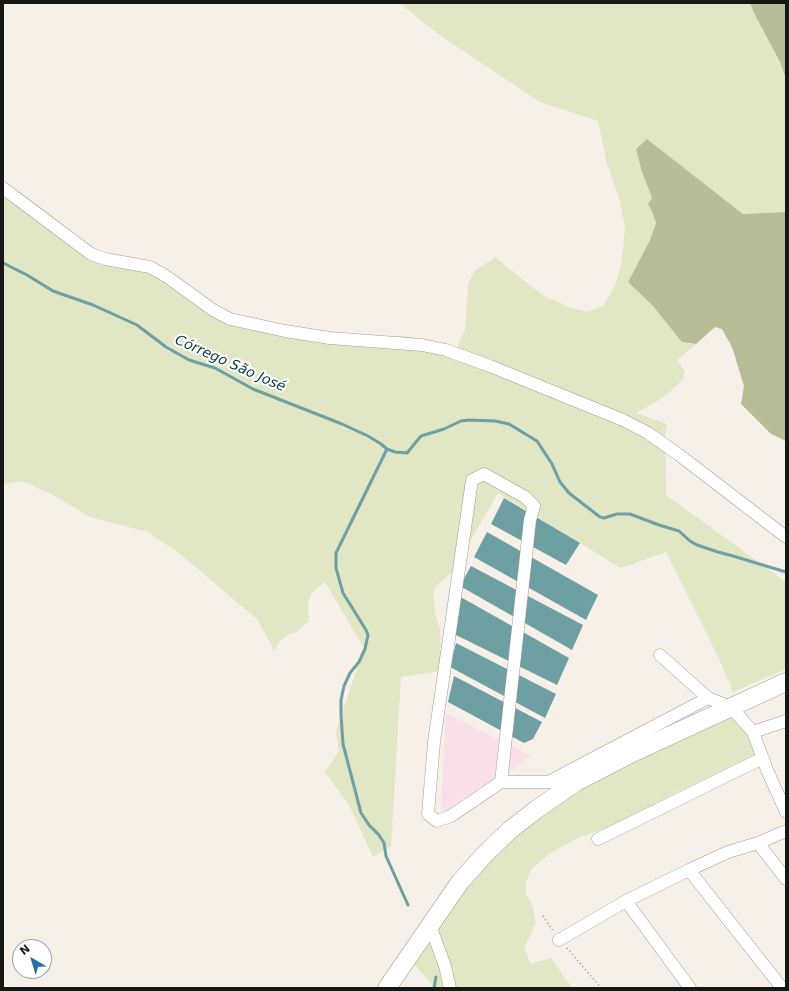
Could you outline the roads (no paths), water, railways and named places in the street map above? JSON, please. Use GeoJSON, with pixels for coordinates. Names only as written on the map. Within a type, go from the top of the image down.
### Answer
{"type":"FeatureCollection","features":[{"type":"Feature","properties":{"kind":"highway"},"geometry":{"type":"LineString","coordinates":[[388,988],[460,882],[485,854],[510,830],[537,809],[576,782],[632,753],[786,682]]}},
{"type":"Feature","properties":{"kind":"street"},"geometry":{"type":"LineString","coordinates":[[3,188],[90,254],[105,259],[150,267],[166,276],[213,310],[230,319],[285,331],[330,338],[422,345],[446,350],[490,366],[623,420],[648,433],[678,454],[786,537]]}},
{"type":"Feature","properties":{"kind":"street"},"geometry":{"type":"LineString","coordinates":[[501,782],[530,520],[534,506],[525,497],[484,474],[472,480],[434,742],[428,814],[438,821],[451,816],[501,782],[576,782]]}},
{"type":"Feature","properties":{"kind":"street"},"geometry":{"type":"LineString","coordinates":[[660,655],[708,698],[730,707],[753,732],[786,812]]}},
{"type":"Feature","properties":{"kind":"street"},"geometry":{"type":"LineString","coordinates":[[549,782],[708,698]]}},
{"type":"Feature","properties":{"kind":"street"},"geometry":{"type":"LineString","coordinates":[[753,732],[786,721]]}},
{"type":"Feature","properties":{"kind":"street"},"geometry":{"type":"LineString","coordinates":[[598,839],[763,758]]}},
{"type":"Feature","properties":{"kind":"street"},"geometry":{"type":"LineString","coordinates":[[559,940],[626,901],[689,870],[728,852],[758,843],[786,831]]}},
{"type":"Feature","properties":{"kind":"street"},"geometry":{"type":"LineString","coordinates":[[758,843],[786,879]]}},
{"type":"Feature","properties":{"kind":"street"},"geometry":{"type":"LineString","coordinates":[[689,870],[782,988]]}},
{"type":"Feature","properties":{"kind":"street"},"geometry":{"type":"LineString","coordinates":[[626,901],[690,988]]}},
{"type":"Feature","properties":{"kind":"street"},"geometry":{"type":"LineString","coordinates":[[430,925],[450,988]]}},
{"type":"Feature","properties":{"kind":"water"},"geometry":{"type":"Polygon","coordinates":[[[504,498],[580,543],[566,565],[491,524],[504,498]]]}},
{"type":"Feature","properties":{"kind":"water"},"geometry":{"type":"Polygon","coordinates":[[[487,532],[598,595],[586,620],[474,557],[487,532]]]}},
{"type":"Feature","properties":{"kind":"water"},"geometry":{"type":"Polygon","coordinates":[[[471,566],[583,625],[572,650],[460,586],[471,566]]]}},
{"type":"Feature","properties":{"kind":"water"},"geometry":{"type":"Polygon","coordinates":[[[457,595],[569,658],[557,685],[456,635],[451,606],[457,595]]]}},
{"type":"Feature","properties":{"kind":"water"},"geometry":{"type":"Polygon","coordinates":[[[456,643],[556,694],[545,718],[450,667],[456,643]]]}},
{"type":"Feature","properties":{"kind":"water"},"geometry":{"type":"Polygon","coordinates":[[[454,676],[542,722],[533,739],[524,743],[448,702],[454,676]]]}},
{"type":"Feature","properties":{"kind":"waterway","name":"Córrego São José"},"geometry":{"type":"LineString","coordinates":[[3,263],[27,275],[53,291],[93,305],[137,325],[166,347],[189,360],[215,368],[253,389],[342,424],[368,436],[387,449],[395,452],[407,453],[421,436],[444,429],[461,421],[495,421],[509,424],[537,441],[552,464],[560,482],[569,493],[600,517],[604,518],[617,514],[630,514],[679,531],[697,545],[786,572]]}},
{"type":"Feature","properties":{"kind":"waterway"},"geometry":{"type":"LineString","coordinates":[[387,449],[336,553],[336,568],[343,593],[368,635],[365,649],[359,662],[350,673],[344,686],[341,700],[341,715],[343,744],[361,813],[384,843],[386,856],[408,905]]}},
{"type":"Feature","properties":{"kind":"waterway"},"geometry":{"type":"LineString","coordinates":[[434,988],[436,977]]}}]}
